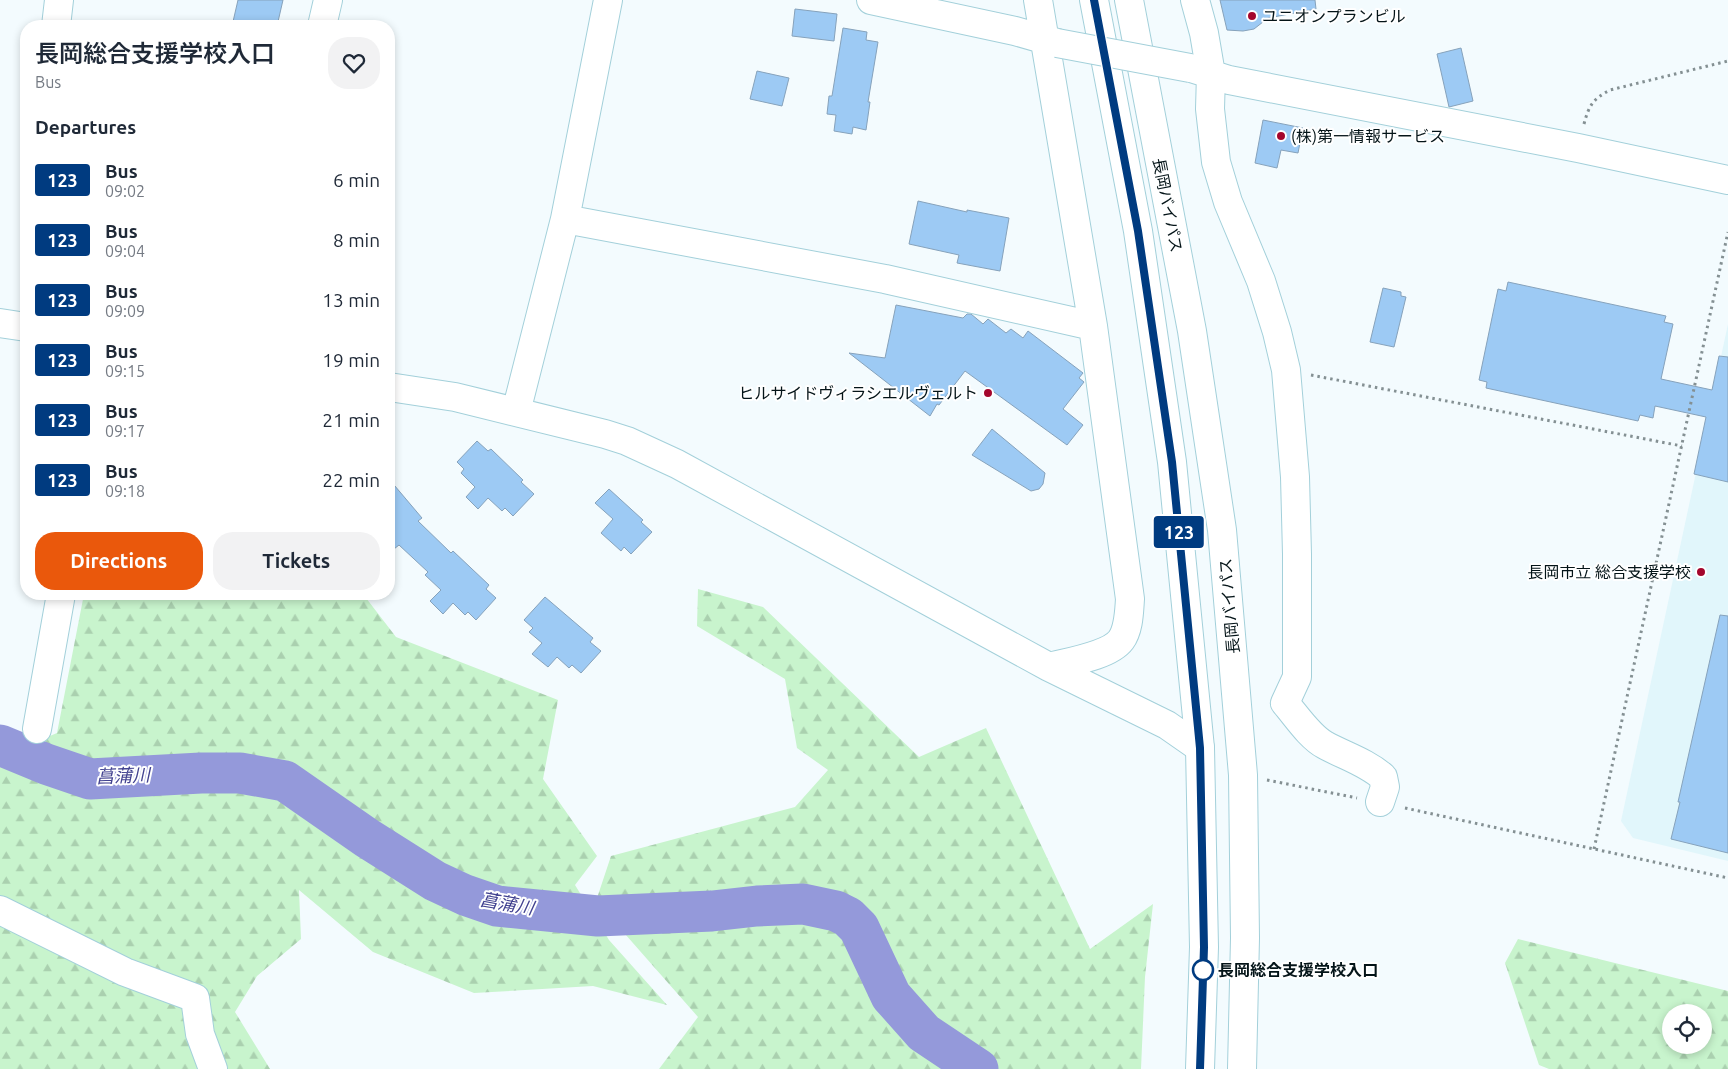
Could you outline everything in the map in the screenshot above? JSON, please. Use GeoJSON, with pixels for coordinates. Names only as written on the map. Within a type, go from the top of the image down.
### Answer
{"type":"FeatureCollection","features":[{"type":"Feature","properties":{"kind":"main road"},"geometry":{"type":"LineString","coordinates":[[57,20],[59,0]]}},
{"type":"Feature","properties":{"kind":"main road"},"geometry":{"type":"LineString","coordinates":[[323,20],[328,0]]}},
{"type":"Feature","properties":{"kind":"main road"},"geometry":{"type":"LineString","coordinates":[[516,412],[565,219],[608,0]]}},
{"type":"Feature","properties":{"kind":"main road"},"geometry":{"type":"LineString","coordinates":[[871,0],[1052,41],[1201,71],[1239,82],[1578,148],[1728,180]]}},
{"type":"Feature","properties":{"kind":"main road"},"geometry":{"type":"LineString","coordinates":[[1038,0],[1052,41],[1130,599],[1128,622],[1121,640],[1109,649],[1049,667]]}},
{"type":"Feature","properties":{"kind":"main road"},"geometry":{"type":"LineString","coordinates":[[1094,0],[1138,231],[1172,462],[1200,748],[1204,947],[1200,1069]]}},
{"type":"Feature","properties":{"kind":"main road","name":"長岡バイパス"},"geometry":{"type":"LineString","coordinates":[[1129,0],[1185,292],[1210,441],[1222,530],[1243,775],[1245,938],[1242,1069]]}},
{"type":"Feature","properties":{"kind":"main road"},"geometry":{"type":"LineString","coordinates":[[1196,0],[1204,33],[1201,71],[1210,109],[1216,162],[1228,202],[1261,281],[1277,332],[1286,370],[1295,477],[1297,677],[1285,703],[1314,738],[1372,767],[1383,777],[1384,787],[1380,802]]}},
{"type":"Feature","properties":{"kind":"main road"},"geometry":{"type":"LineString","coordinates":[[565,219],[885,280],[1093,326]]}},
{"type":"Feature","properties":{"kind":"main road"},"geometry":{"type":"LineString","coordinates":[[0,323],[20,326]]}},
{"type":"Feature","properties":{"kind":"main road"},"geometry":{"type":"LineString","coordinates":[[395,388],[455,396],[627,441],[677,464],[1049,667],[1167,725],[1200,748]]}},
{"type":"Feature","properties":{"kind":"main road"},"geometry":{"type":"LineString","coordinates":[[37,729],[60,600]]}},
{"type":"Feature","properties":{"kind":"main road"},"geometry":{"type":"LineString","coordinates":[[0,910],[124,972],[195,998],[200,1034],[213,1069]]}},
{"type":"Feature","properties":{"kind":"path"},"geometry":{"type":"LineString","coordinates":[[1578,148],[1591,103],[1599,96],[1610,90],[1728,61]]}},
{"type":"Feature","properties":{"kind":"path"},"geometry":{"type":"LineString","coordinates":[[1594,848],[1728,232]]}},
{"type":"Feature","properties":{"kind":"path"},"geometry":{"type":"LineString","coordinates":[[1286,370],[1682,446]]}},
{"type":"Feature","properties":{"kind":"path"},"geometry":{"type":"LineString","coordinates":[[1243,775],[1380,802],[1728,878]]}},
{"type":"Feature","properties":{"kind":"shaded area","name":"長岡市立 総合支援学校"},"geometry":{"type":"Polygon","coordinates":[[[1728,324],[1728,861],[1633,838],[1621,821],[1728,324]]]}},
{"type":"Feature","properties":{"kind":"green space"},"geometry":{"type":"Polygon","coordinates":[[[698,589],[763,607],[919,757],[986,728],[1090,949],[1153,904],[1145,977],[1141,1069],[659,1069],[698,1017],[596,901],[611,856],[795,807],[828,770],[797,748],[785,679],[697,626],[698,589]]]}},
{"type":"Feature","properties":{"kind":"green space"},"geometry":{"type":"Polygon","coordinates":[[[83,600],[368,600],[396,637],[558,700],[543,779],[597,856],[575,885],[609,940],[667,1005],[593,986],[474,993],[373,952],[299,890],[301,939],[257,976],[235,1012],[270,1069],[0,1069],[0,757],[57,733],[83,600]]]}},
{"type":"Feature","properties":{"kind":"green space"},"geometry":{"type":"Polygon","coordinates":[[[1518,939],[1728,991],[1728,1069],[1549,1069],[1539,1065],[1505,963],[1518,939]]]}},
{"type":"Feature","properties":{"kind":"building"},"geometry":{"type":"Polygon","coordinates":[[[238,0],[283,0],[278,20],[233,20],[238,0]]]}},
{"type":"Feature","properties":{"kind":"building","name":"ユニオンプランビル"},"geometry":{"type":"Polygon","coordinates":[[[1220,0],[1315,0],[1316,9],[1268,18],[1254,29],[1243,31],[1227,30],[1220,0]]]}},
{"type":"Feature","properties":{"kind":"building"},"geometry":{"type":"Polygon","coordinates":[[[795,9],[837,14],[834,41],[792,36],[795,9]]]}},
{"type":"Feature","properties":{"kind":"building"},"geometry":{"type":"Polygon","coordinates":[[[843,28],[867,32],[866,40],[878,42],[868,102],[870,102],[866,130],[853,127],[852,134],[834,131],[836,115],[827,114],[829,96],[832,96],[843,28]]]}},
{"type":"Feature","properties":{"kind":"building"},"geometry":{"type":"Polygon","coordinates":[[[1461,48],[1473,101],[1449,107],[1437,54],[1461,48]]]}},
{"type":"Feature","properties":{"kind":"building"},"geometry":{"type":"Polygon","coordinates":[[[757,71],[789,78],[782,106],[750,99],[757,71]]]}},
{"type":"Feature","properties":{"kind":"building","name":"(株)第一情報サービス"},"geometry":{"type":"Polygon","coordinates":[[[1263,120],[1303,128],[1298,153],[1281,150],[1277,168],[1255,163],[1263,120]]]}},
{"type":"Feature","properties":{"kind":"building"},"geometry":{"type":"Polygon","coordinates":[[[918,201],[967,212],[967,210],[1009,218],[1000,271],[957,263],[959,255],[909,244],[918,201]]]}},
{"type":"Feature","properties":{"kind":"building"},"geometry":{"type":"Polygon","coordinates":[[[1508,282],[1666,316],[1664,322],[1673,324],[1661,379],[1712,390],[1719,356],[1728,357],[1728,482],[1694,474],[1706,417],[1655,406],[1653,418],[1640,415],[1638,421],[1486,388],[1487,382],[1479,380],[1498,289],[1506,291],[1508,282]]]}},
{"type":"Feature","properties":{"kind":"building"},"geometry":{"type":"Polygon","coordinates":[[[1383,288],[1401,292],[1401,296],[1406,297],[1394,347],[1370,342],[1383,288]]]}},
{"type":"Feature","properties":{"kind":"building","name":"ヒルサイドヴィラシエルヴェルト"},"geometry":{"type":"Polygon","coordinates":[[[896,305],[963,318],[967,314],[971,314],[983,324],[988,319],[1006,333],[1011,329],[1023,338],[1028,331],[1083,373],[1079,378],[1084,382],[1063,409],[1083,425],[1067,445],[965,371],[939,405],[937,404],[930,416],[849,353],[885,358],[896,305]]]}},
{"type":"Feature","properties":{"kind":"building"},"geometry":{"type":"Polygon","coordinates":[[[992,429],[1045,473],[1043,484],[1039,489],[1031,491],[972,455],[992,429]]]}},
{"type":"Feature","properties":{"kind":"building"},"geometry":{"type":"Polygon","coordinates":[[[477,441],[488,451],[491,449],[523,480],[521,482],[534,494],[513,516],[505,508],[502,511],[488,498],[478,509],[466,497],[475,487],[461,473],[464,469],[457,462],[477,441]]]}},
{"type":"Feature","properties":{"kind":"building"},"geometry":{"type":"Polygon","coordinates":[[[395,486],[422,518],[418,521],[451,553],[453,551],[489,585],[486,589],[496,598],[476,620],[468,612],[465,615],[453,603],[443,614],[430,601],[441,590],[425,575],[428,572],[399,545],[395,548],[395,486]]]}},
{"type":"Feature","properties":{"kind":"building"},"geometry":{"type":"Polygon","coordinates":[[[609,489],[643,520],[641,522],[652,532],[631,554],[624,547],[621,551],[601,533],[613,519],[595,503],[609,489]]]}},
{"type":"Feature","properties":{"kind":"building"},"geometry":{"type":"Polygon","coordinates":[[[545,597],[593,638],[590,642],[601,651],[581,673],[572,665],[569,668],[557,657],[548,667],[532,654],[542,643],[529,632],[533,628],[524,620],[545,597]]]}},
{"type":"Feature","properties":{"kind":"building"},"geometry":{"type":"Polygon","coordinates":[[[1720,615],[1728,616],[1728,853],[1671,839],[1720,615]]]}},
{"type":"Feature","properties":{"kind":"waterway","name":"菖蒲川"},"geometry":{"type":"LineString","coordinates":[[0,745],[46,764],[90,779],[201,773],[240,773],[285,781],[367,838],[435,881],[465,895],[497,906],[598,916],[712,911],[757,906],[803,904],[836,911],[848,917],[859,928],[891,996],[924,1033],[978,1069]]}},
{"type":"Feature","properties":{"kind":"bus line","name":"123"},"geometry":{"type":"LineString","coordinates":[[1094,0],[1138,231],[1172,462],[1200,748],[1204,947],[1200,1069]]}},
{"type":"Feature","properties":{"kind":"place","name":"ユニオンプランビル"},"geometry":{"type":"Point","coordinates":[1252,16]}},
{"type":"Feature","properties":{"kind":"place","name":"(株)第一情報サービス"},"geometry":{"type":"Point","coordinates":[1281,136]}},
{"type":"Feature","properties":{"kind":"place","name":"ヒルサイドヴィラシエルヴェルト"},"geometry":{"type":"Point","coordinates":[988,393]}},
{"type":"Feature","properties":{"kind":"place","name":"長岡市立 総合支援学校"},"geometry":{"type":"Point","coordinates":[1701,572]}},
{"type":"Feature","properties":{"kind":"place","name":"長岡総合支援学校入口"},"geometry":{"type":"Point","coordinates":[1203,970]}}]}
